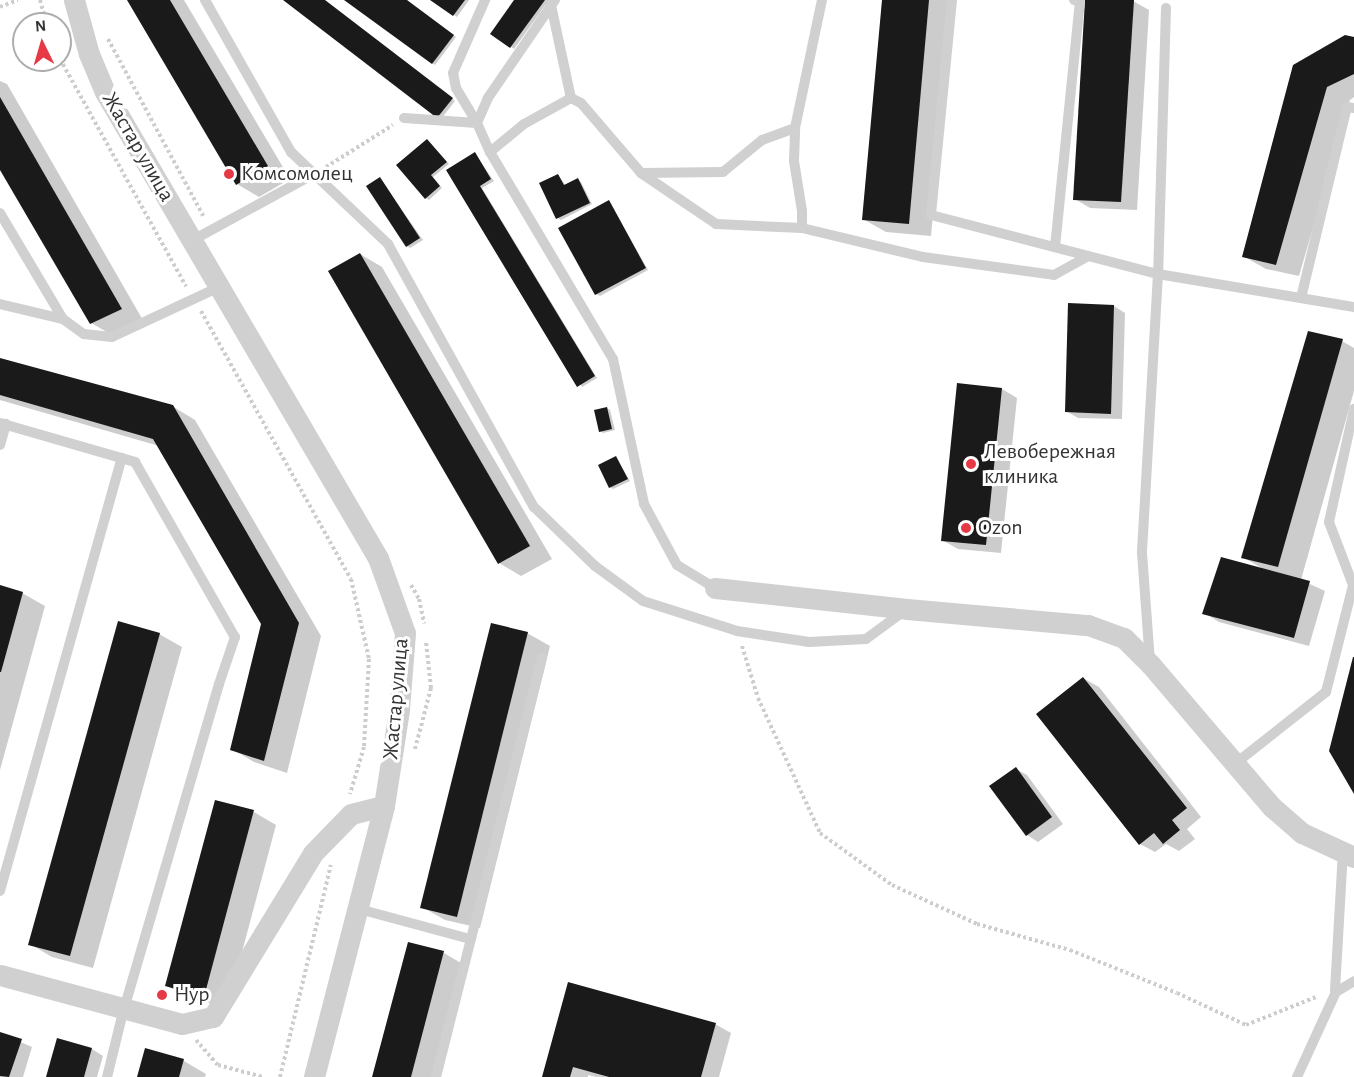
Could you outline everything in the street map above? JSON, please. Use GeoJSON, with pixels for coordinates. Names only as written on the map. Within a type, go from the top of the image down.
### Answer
{"type":"FeatureCollection","features":[{"type":"Feature","properties":{"kind":"street","name":"Жастар улица"},"geometry":{"type":"LineString","coordinates":[[74,0],[89,54],[105,92],[378,558],[405,633],[399,710],[384,806],[314,1077]]}},
{"type":"Feature","properties":{"kind":"street"},"geometry":{"type":"LineString","coordinates":[[715,588],[907,609],[1089,625],[1124,638],[1272,807],[1302,833],[1348,855]]}},
{"type":"Feature","properties":{"kind":"street"},"geometry":{"type":"LineString","coordinates":[[0,975],[182,1024],[213,1017],[313,853],[351,814],[384,806]]}},
{"type":"Feature","properties":{"kind":"lane"},"geometry":{"type":"LineString","coordinates":[[205,0],[291,152],[388,244],[534,507],[594,566],[643,601],[737,631],[809,642],[866,639],[907,609]]}},
{"type":"Feature","properties":{"kind":"lane"},"geometry":{"type":"LineString","coordinates":[[485,0],[453,73],[456,87],[477,123],[490,152],[613,359],[644,504],[677,564],[715,588]]}},
{"type":"Feature","properties":{"kind":"lane"},"geometry":{"type":"LineString","coordinates":[[802,228],[794,160],[795,128],[822,0]]}},
{"type":"Feature","properties":{"kind":"lane"},"geometry":{"type":"LineString","coordinates":[[952,0],[931,215],[1158,274],[1354,307]]}},
{"type":"Feature","properties":{"kind":"lane"},"geometry":{"type":"LineString","coordinates":[[1055,247],[1080,1],[1074,0]]}},
{"type":"Feature","properties":{"kind":"lane"},"geometry":{"type":"LineString","coordinates":[[477,123],[488,98],[553,3]]}},
{"type":"Feature","properties":{"kind":"lane"},"geometry":{"type":"LineString","coordinates":[[553,3],[571,98]]}},
{"type":"Feature","properties":{"kind":"lane"},"geometry":{"type":"LineString","coordinates":[[1150,665],[1143,553],[1158,274],[1166,8]]}},
{"type":"Feature","properties":{"kind":"lane"},"geometry":{"type":"LineString","coordinates":[[490,152],[524,124],[571,98]]}},
{"type":"Feature","properties":{"kind":"lane"},"geometry":{"type":"LineString","coordinates":[[571,98],[582,103],[641,173],[717,224],[802,228],[923,257],[1054,275],[1088,256]]}},
{"type":"Feature","properties":{"kind":"lane"},"geometry":{"type":"LineString","coordinates":[[1301,298],[1347,106],[1354,108]]}},
{"type":"Feature","properties":{"kind":"lane"},"geometry":{"type":"LineString","coordinates":[[404,118],[477,123]]}},
{"type":"Feature","properties":{"kind":"lane"},"geometry":{"type":"LineString","coordinates":[[641,173],[723,172],[762,140],[795,128]]}},
{"type":"Feature","properties":{"kind":"lane"},"geometry":{"type":"LineString","coordinates":[[193,240],[314,174]]}},
{"type":"Feature","properties":{"kind":"lane"},"geometry":{"type":"LineString","coordinates":[[0,213],[63,319]]}},
{"type":"Feature","properties":{"kind":"lane"},"geometry":{"type":"LineString","coordinates":[[0,304],[63,319],[84,334],[112,337],[219,287]]}},
{"type":"Feature","properties":{"kind":"lane"},"geometry":{"type":"LineString","coordinates":[[1236,764],[1326,692],[1353,585],[1329,522],[1354,409]]}},
{"type":"Feature","properties":{"kind":"lane"},"geometry":{"type":"LineString","coordinates":[[0,445],[3,423],[135,462],[235,637],[219,684],[124,1008],[107,1077]]}},
{"type":"Feature","properties":{"kind":"lane"},"geometry":{"type":"LineString","coordinates":[[0,891],[122,458]]}},
{"type":"Feature","properties":{"kind":"lane"},"geometry":{"type":"LineString","coordinates":[[436,1077],[542,657]]}},
{"type":"Feature","properties":{"kind":"lane"},"geometry":{"type":"LineString","coordinates":[[1335,990],[1348,855]]}},
{"type":"Feature","properties":{"kind":"lane"},"geometry":{"type":"LineString","coordinates":[[359,909],[470,939]]}},
{"type":"Feature","properties":{"kind":"lane"},"geometry":{"type":"LineString","coordinates":[[1297,1077],[1336,992],[1354,981]]}},
{"type":"Feature","properties":{"kind":"path"},"geometry":{"type":"LineString","coordinates":[[0,7],[18,0]]}},
{"type":"Feature","properties":{"kind":"path"},"geometry":{"type":"LineString","coordinates":[[106,38],[211,230]]}},
{"type":"Feature","properties":{"kind":"path"},"geometry":{"type":"LineString","coordinates":[[67,72],[351,579],[369,659],[368,704],[364,747],[342,823]]}},
{"type":"Feature","properties":{"kind":"path"},"geometry":{"type":"LineString","coordinates":[[314,174],[404,118]]}},
{"type":"Feature","properties":{"kind":"path"},"geometry":{"type":"LineString","coordinates":[[407,578],[419,599],[424,626]]}},
{"type":"Feature","properties":{"kind":"path"},"geometry":{"type":"LineString","coordinates":[[737,631],[758,698],[820,833],[892,885],[977,924],[1070,950],[1177,993],[1246,1025],[1335,990]]}},
{"type":"Feature","properties":{"kind":"path"},"geometry":{"type":"LineString","coordinates":[[414,755],[431,688],[425,636]]}},
{"type":"Feature","properties":{"kind":"path"},"geometry":{"type":"LineString","coordinates":[[280,1077],[334,854]]}},
{"type":"Feature","properties":{"kind":"path"},"geometry":{"type":"LineString","coordinates":[[182,1024],[218,1065],[263,1077]]}},
{"type":"Feature","properties":{"kind":"building"},"geometry":{"type":"Polygon","coordinates":[[[127,0],[170,0],[268,166],[236,185],[127,0]]]}},
{"type":"Feature","properties":{"kind":"building"},"geometry":{"type":"Polygon","coordinates":[[[283,0],[325,0],[453,98],[437,118],[283,0]]]}},
{"type":"Feature","properties":{"kind":"building"},"geometry":{"type":"Polygon","coordinates":[[[344,0],[407,0],[454,35],[432,64],[344,0]]]}},
{"type":"Feature","properties":{"kind":"building"},"geometry":{"type":"Polygon","coordinates":[[[430,0],[465,0],[453,16],[430,0]]]}},
{"type":"Feature","properties":{"kind":"building"},"geometry":{"type":"Polygon","coordinates":[[[514,0],[545,0],[510,48],[490,34],[514,0]]]}},
{"type":"Feature","properties":{"kind":"building"},"geometry":{"type":"Polygon","coordinates":[[[882,0],[929,0],[909,224],[862,220],[882,0]]]}},
{"type":"Feature","properties":{"kind":"building"},"geometry":{"type":"Polygon","coordinates":[[[1085,0],[1134,0],[1121,202],[1073,200],[1085,0]]]}},
{"type":"Feature","properties":{"kind":"building"},"geometry":{"type":"Polygon","coordinates":[[[1345,35],[1354,37],[1354,74],[1327,87],[1276,265],[1242,257],[1293,65],[1345,35]]]}},
{"type":"Feature","properties":{"kind":"building"},"geometry":{"type":"Polygon","coordinates":[[[0,97],[122,309],[90,324],[0,170],[0,97]]]}},
{"type":"Feature","properties":{"kind":"building"},"geometry":{"type":"Polygon","coordinates":[[[427,139],[447,162],[431,175],[440,186],[425,199],[396,165],[427,139]]]}},
{"type":"Feature","properties":{"kind":"building"},"geometry":{"type":"Polygon","coordinates":[[[475,152],[491,179],[480,186],[595,376],[577,387],[446,170],[475,152]]]}},
{"type":"Feature","properties":{"kind":"building"},"geometry":{"type":"Polygon","coordinates":[[[558,174],[564,185],[578,178],[590,203],[556,219],[539,183],[558,174]]]}},
{"type":"Feature","properties":{"kind":"building"},"geometry":{"type":"Polygon","coordinates":[[[380,177],[420,238],[406,247],[366,186],[380,177]]]}},
{"type":"Feature","properties":{"kind":"building"},"geometry":{"type":"Polygon","coordinates":[[[609,200],[646,268],[595,295],[558,228],[609,200]]]}},
{"type":"Feature","properties":{"kind":"building"},"geometry":{"type":"Polygon","coordinates":[[[360,253],[530,546],[498,564],[328,271],[360,253]]]}},
{"type":"Feature","properties":{"kind":"building"},"geometry":{"type":"Polygon","coordinates":[[[1068,303],[1114,305],[1111,414],[1065,412],[1068,303]]]}},
{"type":"Feature","properties":{"kind":"building"},"geometry":{"type":"Polygon","coordinates":[[[1308,331],[1343,339],[1278,567],[1241,558],[1308,331]]]}},
{"type":"Feature","properties":{"kind":"building"},"geometry":{"type":"Polygon","coordinates":[[[0,358],[173,405],[299,623],[264,761],[230,750],[261,624],[153,439],[0,395],[0,358]]]}},
{"type":"Feature","properties":{"kind":"building","name":"Левобережная клиника"},"geometry":{"type":"Polygon","coordinates":[[[957,383],[1002,388],[986,545],[941,541],[957,383]]]}},
{"type":"Feature","properties":{"kind":"building"},"geometry":{"type":"Polygon","coordinates":[[[607,407],[612,429],[599,432],[594,410],[607,407]]]}},
{"type":"Feature","properties":{"kind":"building"},"geometry":{"type":"Polygon","coordinates":[[[616,456],[628,479],[609,488],[598,465],[616,456]]]}},
{"type":"Feature","properties":{"kind":"building"},"geometry":{"type":"Polygon","coordinates":[[[1221,557],[1310,581],[1294,638],[1202,614],[1221,557]]]}},
{"type":"Feature","properties":{"kind":"building"},"geometry":{"type":"Polygon","coordinates":[[[0,585],[23,592],[1,672],[0,672],[0,585]]]}},
{"type":"Feature","properties":{"kind":"building"},"geometry":{"type":"Polygon","coordinates":[[[118,621],[160,633],[70,956],[28,945],[118,621]]]}},
{"type":"Feature","properties":{"kind":"building"},"geometry":{"type":"Polygon","coordinates":[[[491,623],[528,632],[457,917],[420,908],[491,623]]]}},
{"type":"Feature","properties":{"kind":"building"},"geometry":{"type":"Polygon","coordinates":[[[1354,657],[1354,794],[1329,751],[1354,657]]]}},
{"type":"Feature","properties":{"kind":"building"},"geometry":{"type":"Polygon","coordinates":[[[1083,677],[1187,808],[1172,820],[1180,830],[1163,844],[1154,833],[1139,845],[1036,714],[1083,677]]]}},
{"type":"Feature","properties":{"kind":"building"},"geometry":{"type":"Polygon","coordinates":[[[1016,767],[1052,817],[1026,836],[989,786],[1016,767]]]}},
{"type":"Feature","properties":{"kind":"building"},"geometry":{"type":"Polygon","coordinates":[[[215,800],[254,810],[204,997],[165,986],[215,800]]]}},
{"type":"Feature","properties":{"kind":"building"},"geometry":{"type":"Polygon","coordinates":[[[408,942],[444,951],[411,1077],[372,1077],[408,942]]]}},
{"type":"Feature","properties":{"kind":"building"},"geometry":{"type":"Polygon","coordinates":[[[568,982],[716,1023],[701,1077],[609,1077],[573,1067],[570,1077],[542,1077],[568,982]]]}},
{"type":"Feature","properties":{"kind":"building"},"geometry":{"type":"Polygon","coordinates":[[[0,1032],[22,1039],[9,1077],[0,1076],[0,1032]]]}},
{"type":"Feature","properties":{"kind":"building"},"geometry":{"type":"Polygon","coordinates":[[[57,1038],[92,1048],[84,1077],[46,1077],[57,1038]]]}},
{"type":"Feature","properties":{"kind":"building"},"geometry":{"type":"Polygon","coordinates":[[[145,1048],[184,1059],[179,1077],[137,1077],[145,1048]]]}},
{"type":"Feature","properties":{"kind":"place","name":"Комсомолец"},"geometry":{"type":"Point","coordinates":[229,174]}},
{"type":"Feature","properties":{"kind":"place","name":"Левобережная клиника"},"geometry":{"type":"Point","coordinates":[971,464]}},
{"type":"Feature","properties":{"kind":"place","name":"Ozon"},"geometry":{"type":"Point","coordinates":[966,528]}},
{"type":"Feature","properties":{"kind":"place","name":"Нур"},"geometry":{"type":"Point","coordinates":[162,995]}}]}
